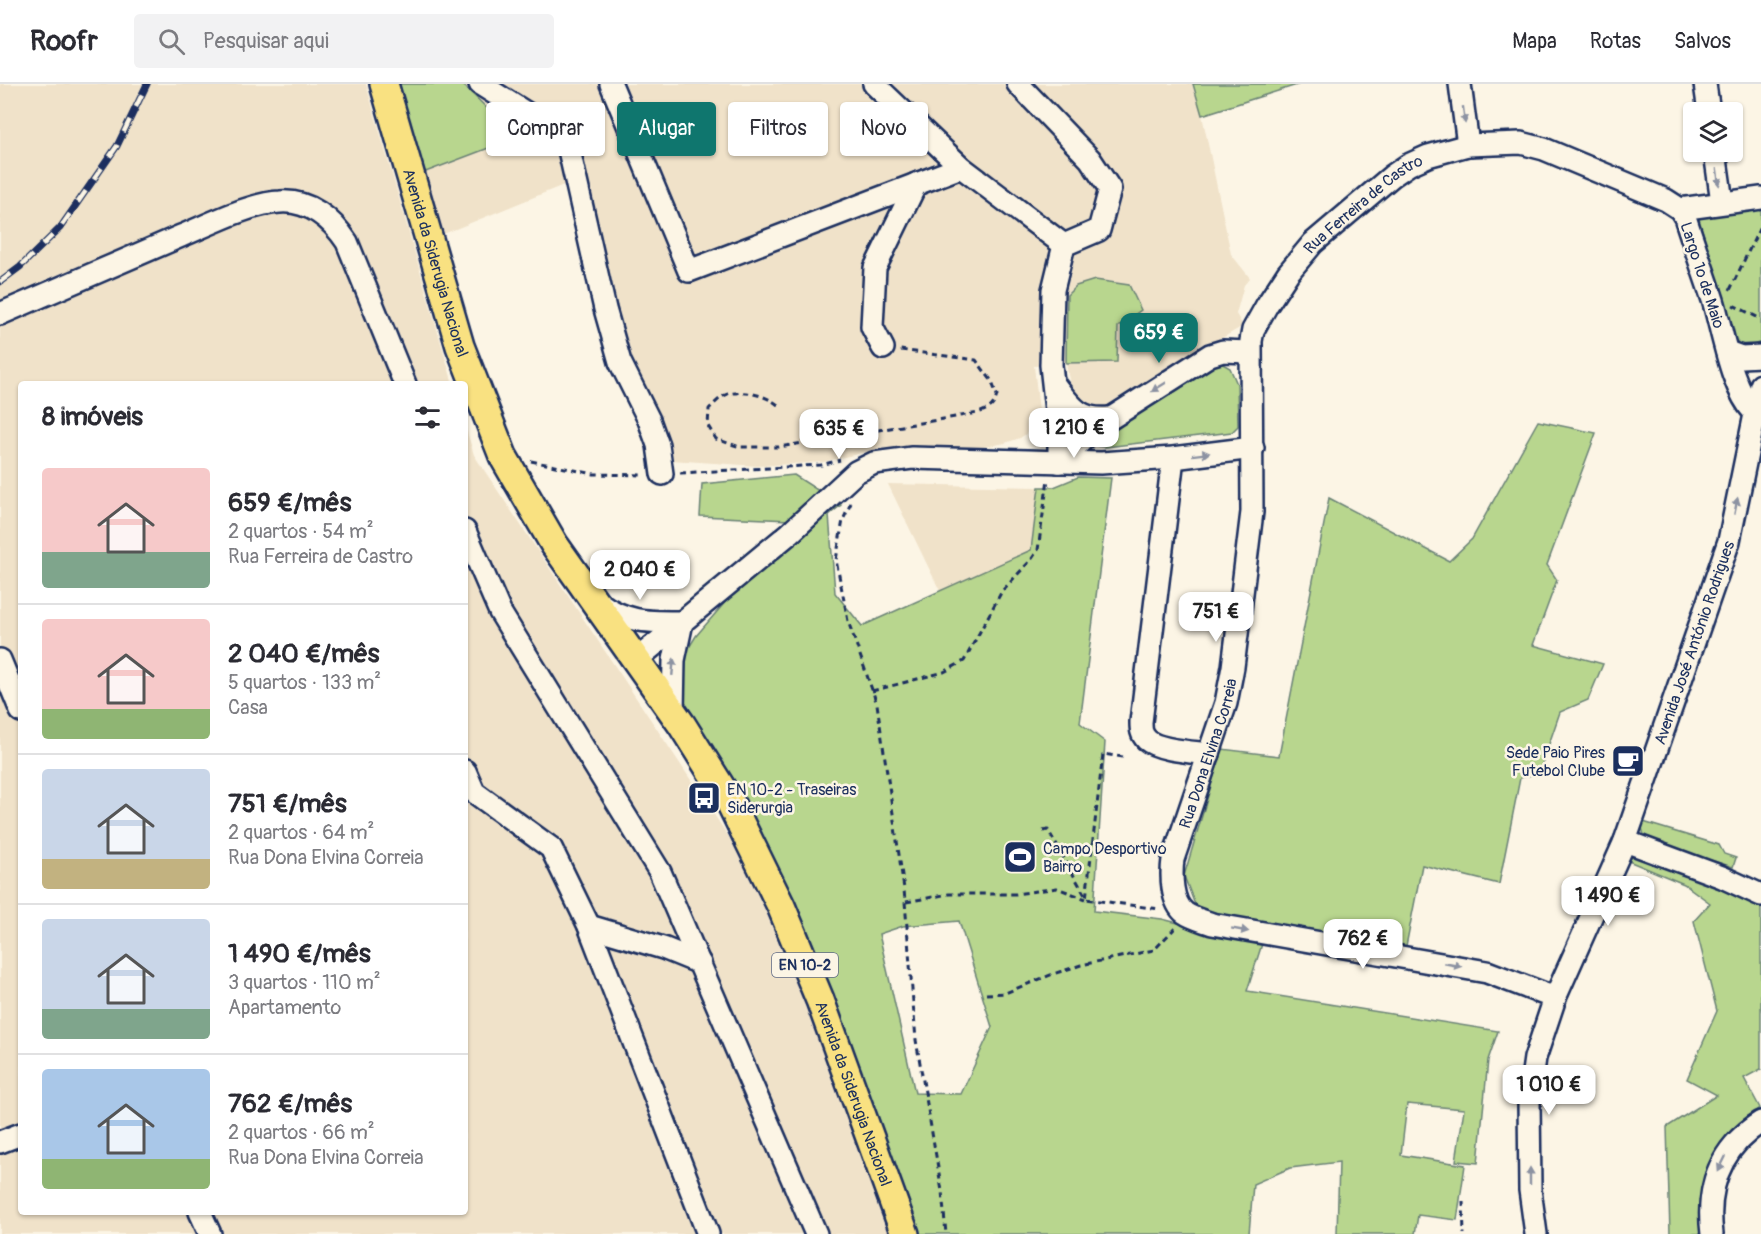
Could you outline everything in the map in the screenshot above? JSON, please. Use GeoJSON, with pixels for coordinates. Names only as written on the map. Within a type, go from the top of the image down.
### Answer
{"type":"FeatureCollection","features":[{"type":"Feature","properties":{"kind":"main road","name":"Avenida da Siderugia Nacional"},"geometry":{"type":"LineString","coordinates":[[384,84],[460,346],[503,456],[554,544],[673,712],[729,800],[781,906],[820,1000],[905,1234]]}},
{"type":"Feature","properties":{"kind":"street"},"geometry":{"type":"LineString","coordinates":[[480,84],[554,130],[567,141],[605,309],[620,362],[649,420],[658,445],[662,474]]}},
{"type":"Feature","properties":{"kind":"street"},"geometry":{"type":"LineString","coordinates":[[610,84],[689,272],[961,167]]}},
{"type":"Feature","properties":{"kind":"street"},"geometry":{"type":"LineString","coordinates":[[874,84],[961,167],[1064,245]]}},
{"type":"Feature","properties":{"kind":"street"},"geometry":{"type":"LineString","coordinates":[[1018,84],[1090,159],[1110,189],[1099,230],[1064,245]]}},
{"type":"Feature","properties":{"kind":"street"},"geometry":{"type":"LineString","coordinates":[[1460,84],[1468,145]]}},
{"type":"Feature","properties":{"kind":"street"},"geometry":{"type":"LineString","coordinates":[[1705,84],[1708,102]]}},
{"type":"Feature","properties":{"kind":"street","name":"Rua Ferreira de Castro"},"geometry":{"type":"LineString","coordinates":[[1249,352],[1253,330],[1267,305],[1288,273],[1313,243],[1392,176],[1408,165],[1428,156],[1468,145],[1521,144],[1544,149],[1680,209]]}},
{"type":"Feature","properties":{"kind":"street"},"geometry":{"type":"LineString","coordinates":[[1716,162],[1722,202]]}},
{"type":"Feature","properties":{"kind":"street"},"geometry":{"type":"LineString","coordinates":[[883,348],[873,327],[875,268],[916,184]]}},
{"type":"Feature","properties":{"kind":"street","name":"Largo 1º de Maio"},"geometry":{"type":"LineString","coordinates":[[1754,412],[1744,397],[1727,352],[1719,301],[1680,209],[1761,198]]}},
{"type":"Feature","properties":{"kind":"street"},"geometry":{"type":"LineString","coordinates":[[0,314],[214,222],[257,206],[280,202],[301,205],[320,212],[336,225],[347,242],[404,381]]}},
{"type":"Feature","properties":{"kind":"street"},"geometry":{"type":"LineString","coordinates":[[1059,462],[1059,437],[1052,374],[1053,290],[1064,245]]}},
{"type":"Feature","properties":{"kind":"street"},"geometry":{"type":"LineString","coordinates":[[1059,462],[1110,418],[1210,354],[1223,351],[1249,352]]}},
{"type":"Feature","properties":{"kind":"street","name":"Rua Dona Elvina Correia"},"geometry":{"type":"LineString","coordinates":[[1181,918],[1171,878],[1173,859],[1226,703],[1233,667],[1252,512],[1253,448],[1249,352]]}},
{"type":"Feature","properties":{"kind":"street"},"geometry":{"type":"LineString","coordinates":[[1727,352],[1742,357],[1761,356]]}},
{"type":"Feature","properties":{"kind":"street"},"geometry":{"type":"LineString","coordinates":[[1052,374],[1073,409],[1082,415],[1098,420],[1110,418]]}},
{"type":"Feature","properties":{"kind":"street"},"geometry":{"type":"LineString","coordinates":[[1754,412],[1761,385]]}},
{"type":"Feature","properties":{"kind":"street","name":"Avenida José António Rodrigues"},"geometry":{"type":"LineString","coordinates":[[1536,1234],[1530,1190],[1529,1101],[1535,1058],[1555,998],[1624,841],[1728,541],[1754,412]]}},
{"type":"Feature","properties":{"kind":"street"},"geometry":{"type":"LineString","coordinates":[[1089,434],[1090,447],[1101,463]]}},
{"type":"Feature","properties":{"kind":"street"},"geometry":{"type":"LineString","coordinates":[[636,660],[790,533],[856,472],[874,463],[912,458],[1101,463],[1173,458],[1253,448]]}},
{"type":"Feature","properties":{"kind":"street"},"geometry":{"type":"LineString","coordinates":[[1173,458],[1141,722],[1142,731],[1148,741],[1157,745],[1209,754]]}},
{"type":"Feature","properties":{"kind":"street"},"geometry":{"type":"LineString","coordinates":[[468,538],[500,612],[660,872],[816,1234]]}},
{"type":"Feature","properties":{"kind":"street"},"geometry":{"type":"LineString","coordinates":[[591,596],[609,610],[641,622],[682,622]]}},
{"type":"Feature","properties":{"kind":"street"},"geometry":{"type":"LineString","coordinates":[[673,712],[674,660],[682,622]]}},
{"type":"Feature","properties":{"kind":"street"},"geometry":{"type":"LineString","coordinates":[[0,660],[18,704]]}},
{"type":"Feature","properties":{"kind":"street"},"geometry":{"type":"LineString","coordinates":[[468,778],[474,792],[551,848],[590,926],[708,1234]]}},
{"type":"Feature","properties":{"kind":"street"},"geometry":{"type":"LineString","coordinates":[[1624,841],[1722,877],[1761,895]]}},
{"type":"Feature","properties":{"kind":"street"},"geometry":{"type":"LineString","coordinates":[[1181,918],[1487,972],[1555,998]]}},
{"type":"Feature","properties":{"kind":"street"},"geometry":{"type":"LineString","coordinates":[[590,926],[663,948],[700,963]]}},
{"type":"Feature","properties":{"kind":"street"},"geometry":{"type":"LineString","coordinates":[[1712,1234],[1710,1206],[1712,1187],[1719,1168],[1734,1144],[1745,1132],[1761,1122]]}},
{"type":"Feature","properties":{"kind":"street"},"geometry":{"type":"LineString","coordinates":[[0,1142],[18,1135]]}},
{"type":"Feature","properties":{"kind":"street"},"geometry":{"type":"LineString","coordinates":[[201,1215],[210,1234]]}},
{"type":"Feature","properties":{"kind":"path"},"geometry":{"type":"LineString","coordinates":[[1761,225],[1719,301],[1761,319]]}},
{"type":"Feature","properties":{"kind":"path"},"geometry":{"type":"LineString","coordinates":[[778,405],[772,400],[750,393],[726,394],[709,409],[708,426],[716,440],[740,447],[779,447],[978,413],[995,404],[997,395],[991,380],[976,360],[883,348]]}},
{"type":"Feature","properties":{"kind":"path"},"geometry":{"type":"LineString","coordinates":[[503,456],[594,474],[622,476],[821,465],[842,459]]}},
{"type":"Feature","properties":{"kind":"path"},"geometry":{"type":"LineString","coordinates":[[872,691],[944,672],[964,661],[1002,591],[1038,550],[1048,479],[1059,462]]}},
{"type":"Feature","properties":{"kind":"path"},"geometry":{"type":"LineString","coordinates":[[851,502],[843,520],[836,560],[848,621],[877,704],[906,902],[916,1040],[942,1191],[946,1234]]}},
{"type":"Feature","properties":{"kind":"path"},"geometry":{"type":"LineString","coordinates":[[1086,899],[1103,754],[1123,757]]}},
{"type":"Feature","properties":{"kind":"path"},"geometry":{"type":"LineString","coordinates":[[1043,831],[1048,830],[1086,899]]}},
{"type":"Feature","properties":{"kind":"path"},"geometry":{"type":"LineString","coordinates":[[906,902],[949,894],[1016,894],[1057,888],[1086,899],[1181,918],[1173,933],[1154,950],[1081,965],[1005,993],[986,994]]}},
{"type":"Feature","properties":{"kind":"path"},"geometry":{"type":"LineString","coordinates":[[1463,1201],[1464,1234]]}},
{"type":"Feature","properties":{"kind":"shaded area"},"geometry":{"type":"Polygon","coordinates":[[[0,84],[366,84],[452,381],[18,381],[18,1215],[468,1215],[468,435],[474,455],[737,849],[782,942],[889,1234],[0,1234],[0,84]]]}},
{"type":"Feature","properties":{"kind":"shaded area"},"geometry":{"type":"Polygon","coordinates":[[[462,84],[1193,84],[1202,115],[1231,254],[1250,278],[1244,285],[1236,314],[1243,326],[1169,369],[1112,407],[1084,407],[1072,397],[1066,363],[1034,366],[1038,421],[1020,438],[1005,443],[968,450],[879,449],[823,462],[757,466],[671,460],[627,363],[571,182],[436,237],[423,173],[486,149],[486,156],[605,156],[605,102],[486,102],[486,107],[462,84]]]}},
{"type":"Feature","properties":{"kind":"shaded area"},"geometry":{"type":"Polygon","coordinates":[[[888,484],[1039,487],[1031,550],[940,591],[888,484]]]}},
{"type":"Feature","properties":{"kind":"green space"},"geometry":{"type":"Polygon","coordinates":[[[398,84],[462,84],[486,107],[486,149],[423,173],[398,84]]]}},
{"type":"Feature","properties":{"kind":"green space"},"geometry":{"type":"Polygon","coordinates":[[[1193,84],[1300,84],[1202,115],[1193,84]]]}},
{"type":"Feature","properties":{"kind":"green space"},"geometry":{"type":"Polygon","coordinates":[[[1761,210],[1761,342],[1745,348],[1733,338],[1699,219],[1705,216],[1761,210]]]}},
{"type":"Feature","properties":{"kind":"green space"},"geometry":{"type":"Polygon","coordinates":[[[1095,280],[1129,285],[1141,310],[1118,327],[1117,362],[1066,363],[1067,295],[1076,286],[1095,280]]]}},
{"type":"Feature","properties":{"kind":"green space"},"geometry":{"type":"Polygon","coordinates":[[[1212,358],[1230,368],[1237,384],[1238,426],[1232,432],[1106,447],[1098,446],[1101,434],[1212,358]]]}},
{"type":"Feature","properties":{"kind":"green space"},"geometry":{"type":"Polygon","coordinates":[[[1538,421],[1596,433],[1547,565],[1557,580],[1533,645],[1603,664],[1588,700],[1560,712],[1539,773],[1520,778],[1499,884],[1422,865],[1405,951],[1253,926],[1197,910],[1184,876],[1222,749],[1279,756],[1329,498],[1449,561],[1472,539],[1538,421]]]}},
{"type":"Feature","properties":{"kind":"green space"},"geometry":{"type":"Polygon","coordinates":[[[794,475],[841,505],[829,515],[835,593],[862,626],[1031,550],[1039,487],[1054,487],[1078,477],[1111,478],[1080,723],[1105,742],[1094,911],[1162,919],[1262,944],[1247,991],[1498,1031],[1488,1060],[1478,1163],[1456,1161],[1464,1109],[1407,1104],[1401,1155],[1465,1165],[1457,1220],[1418,1215],[1415,1234],[1337,1234],[1339,1162],[1290,1168],[1253,1184],[1249,1234],[919,1234],[868,1097],[683,704],[680,662],[696,636],[734,592],[790,520],[700,516],[702,484],[794,475]],[[959,921],[903,926],[879,934],[915,1093],[961,1094],[992,1027],[959,921]]]}},
{"type":"Feature","properties":{"kind":"green space"},"geometry":{"type":"Polygon","coordinates":[[[1640,821],[1719,845],[1724,854],[1736,858],[1733,867],[1658,844],[1644,835],[1640,821]]]}},
{"type":"Feature","properties":{"kind":"green space"},"geometry":{"type":"Polygon","coordinates":[[[1646,852],[1761,905],[1761,1069],[1744,1078],[1760,1108],[1717,1150],[1705,1172],[1700,1206],[1704,1234],[1670,1234],[1667,1127],[1717,1095],[1687,1079],[1717,1011],[1694,921],[1710,903],[1684,884],[1626,860],[1646,852]]]}},
{"type":"Feature","properties":{"kind":"railway"},"geometry":{"type":"LineString","coordinates":[[0,282],[20,267],[60,228],[117,146],[147,84]]}},
{"type":"Feature","properties":{"kind":"place","name":"Sede Paio Pires Futebol Clube"},"geometry":{"type":"Point","coordinates":[1628,761]}},
{"type":"Feature","properties":{"kind":"place","name":"EN 10-2 - Traseiras Siderurgia"},"geometry":{"type":"Point","coordinates":[704,798]}},
{"type":"Feature","properties":{"kind":"place","name":"Campo Desportivo Bairro"},"geometry":{"type":"Point","coordinates":[1020,857]}}]}
